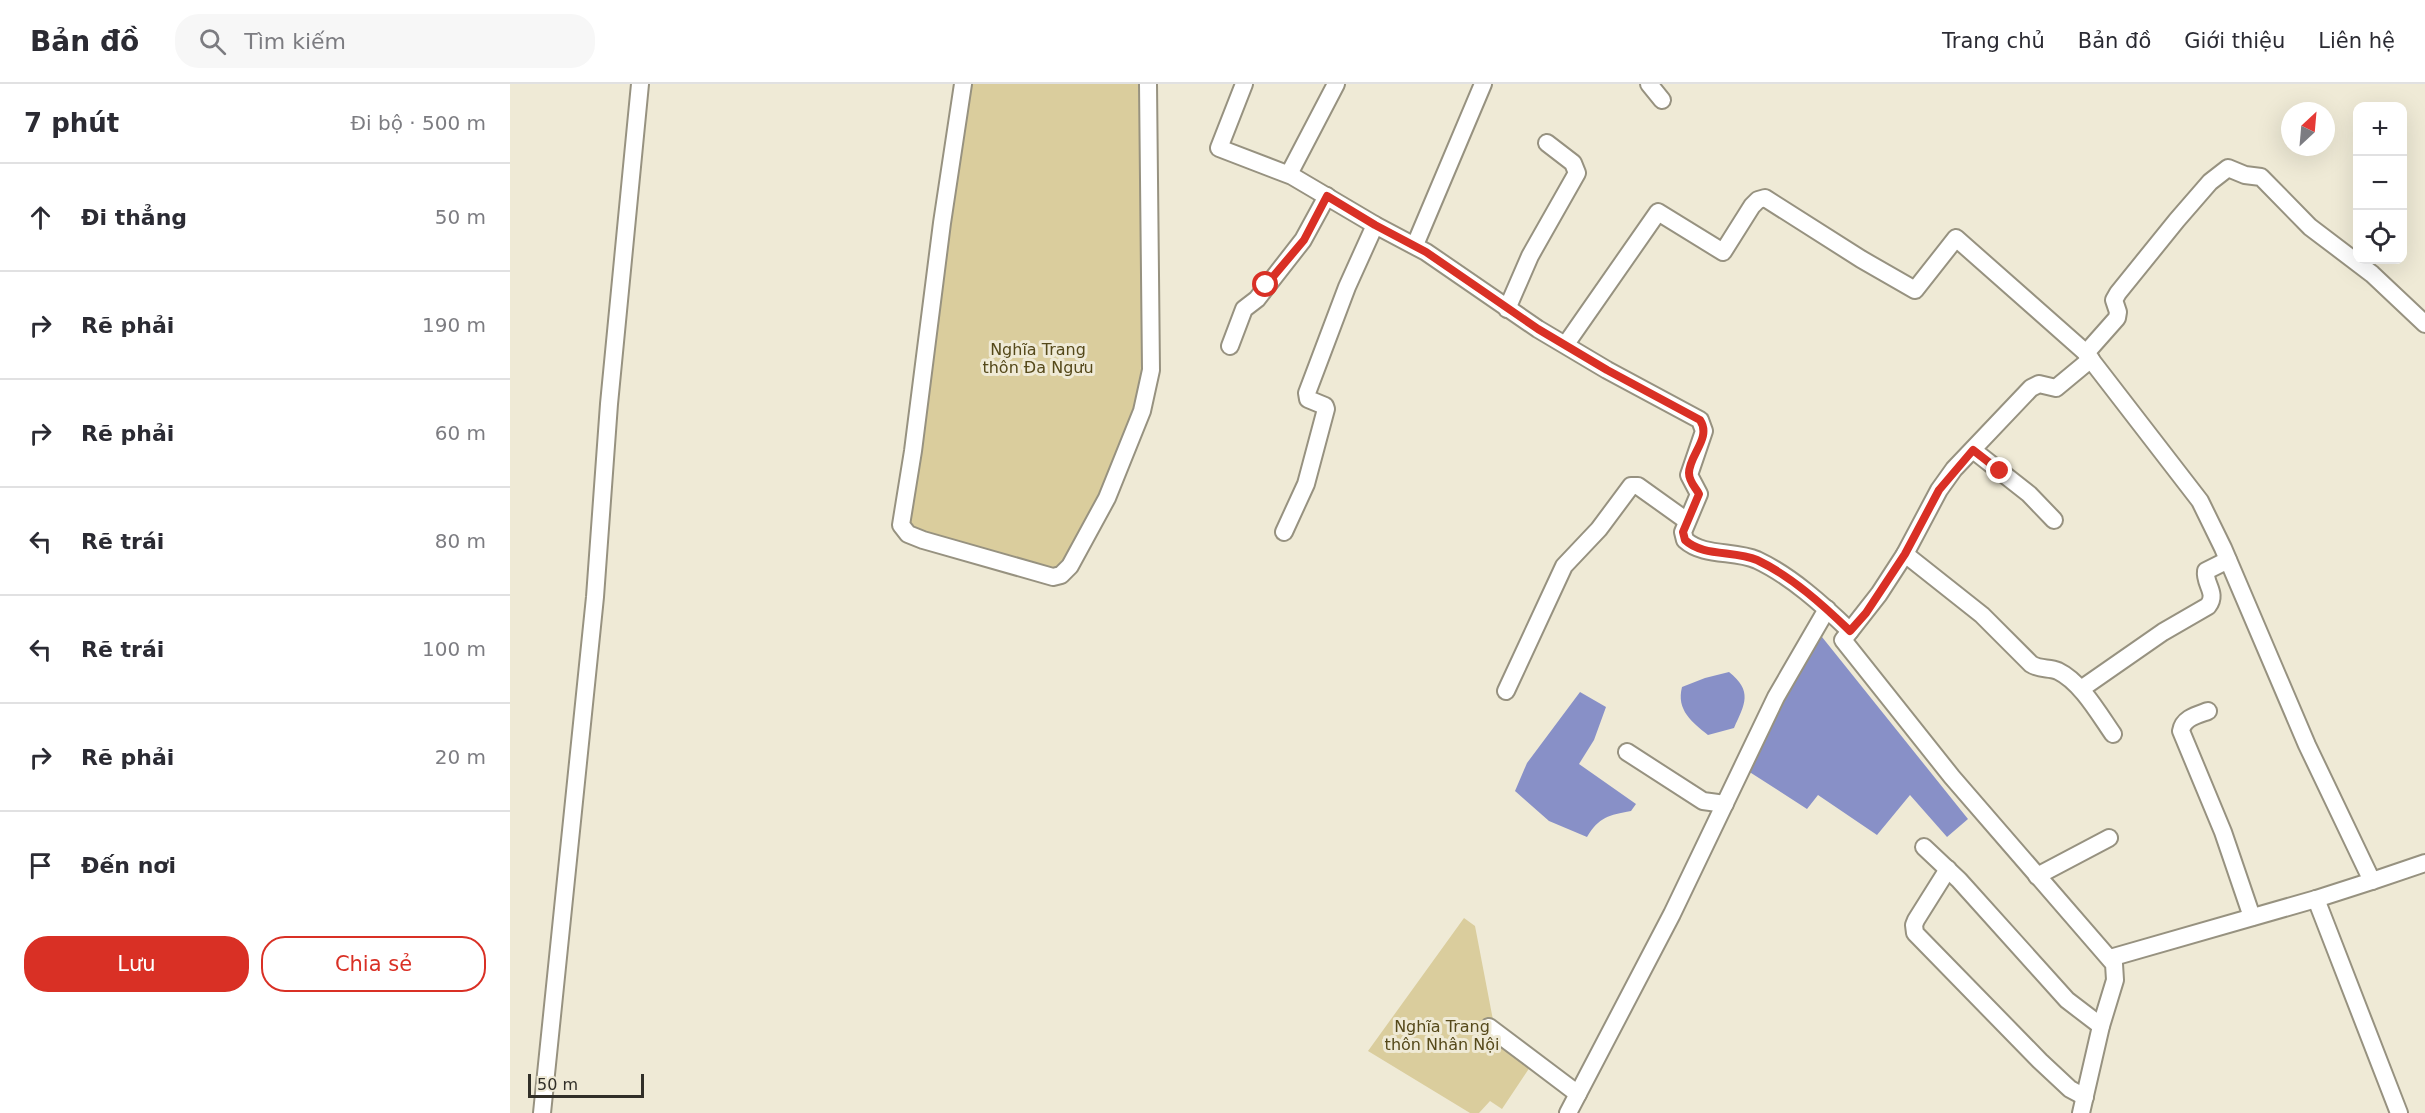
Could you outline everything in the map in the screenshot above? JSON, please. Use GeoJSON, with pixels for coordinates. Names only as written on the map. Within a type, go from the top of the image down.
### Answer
{"type":"FeatureCollection","features":[{"type":"Feature","properties":{"kind":"street"},"geometry":{"type":"LineString","coordinates":[[542,1113],[595,597],[609,404],[640,84]]}},
{"type":"Feature","properties":{"kind":"street"},"geometry":{"type":"LineString","coordinates":[[963,84],[901,525],[908,534],[923,540],[1053,577],[1061,575],[1070,566],[1107,498],[1142,411],[1151,370],[1148,84]]}},
{"type":"Feature","properties":{"kind":"street"},"geometry":{"type":"LineString","coordinates":[[1244,84],[1219,148],[1288,174],[1375,225],[1415,245],[1507,309],[1607,370],[1693,415],[1702,423],[1703,434],[1689,472],[1691,482],[1699,494],[1683,535],[1689,543],[1709,551],[1732,553],[1756,560],[1773,569],[1827,609],[1850,631]]}},
{"type":"Feature","properties":{"kind":"street"},"geometry":{"type":"LineString","coordinates":[[1288,174],[1336,84]]}},
{"type":"Feature","properties":{"kind":"street"},"geometry":{"type":"LineString","coordinates":[[1415,245],[1484,84]]}},
{"type":"Feature","properties":{"kind":"street"},"geometry":{"type":"LineString","coordinates":[[1649,84],[1662,100]]}},
{"type":"Feature","properties":{"kind":"street"},"geometry":{"type":"LineString","coordinates":[[1507,309],[1530,256],[1577,173],[1573,164],[1547,143]]}},
{"type":"Feature","properties":{"kind":"street"},"geometry":{"type":"LineString","coordinates":[[2083,1105],[2101,1026],[2116,976],[2116,968],[2110,958],[1952,777],[1846,648],[1843,639],[1866,613],[1905,554],[1939,490],[2031,388],[2039,384],[2056,388],[2088,356],[2117,318],[2118,312],[2114,300],[2118,293],[2177,220],[2211,182],[2228,168],[2245,175],[2261,177],[2310,227],[2372,274],[2425,324]]}},
{"type":"Feature","properties":{"kind":"street"},"geometry":{"type":"LineString","coordinates":[[1230,346],[1244,309],[1257,299],[1304,240],[1327,196]]}},
{"type":"Feature","properties":{"kind":"street"},"geometry":{"type":"LineString","coordinates":[[1566,344],[1658,212],[1722,252],[1752,206],[1758,200],[1765,198],[1861,259],[1915,290],[1956,238],[2088,356],[2200,501],[2228,560],[2307,745],[2372,881]]}},
{"type":"Feature","properties":{"kind":"street"},"geometry":{"type":"LineString","coordinates":[[1284,532],[1306,484],[1326,409],[1325,406],[1308,399],[1306,393],[1347,287],[1375,225]]}},
{"type":"Feature","properties":{"kind":"street"},"geometry":{"type":"LineString","coordinates":[[1973,450],[2029,494],[2054,520]]}},
{"type":"Feature","properties":{"kind":"street"},"geometry":{"type":"LineString","coordinates":[[1506,691],[1564,566],[1599,529],[1631,486],[1638,486],[1687,521]]}},
{"type":"Feature","properties":{"kind":"street"},"geometry":{"type":"LineString","coordinates":[[1905,554],[1982,615],[2031,664],[2039,669],[2057,671],[2080,689],[2113,734]]}},
{"type":"Feature","properties":{"kind":"street"},"geometry":{"type":"LineString","coordinates":[[2080,689],[2163,632],[2208,606],[2213,598],[2205,576],[2206,570],[2228,560]]}},
{"type":"Feature","properties":{"kind":"street"},"geometry":{"type":"LineString","coordinates":[[1568,1113],[1672,914],[1776,697],[1827,609]]}},
{"type":"Feature","properties":{"kind":"street"},"geometry":{"type":"LineString","coordinates":[[2208,711],[2186,721],[2181,731],[2223,832],[2253,917]]}},
{"type":"Feature","properties":{"kind":"street"},"geometry":{"type":"LineString","coordinates":[[1627,752],[1702,801],[1725,804]]}},
{"type":"Feature","properties":{"kind":"street"},"geometry":{"type":"LineString","coordinates":[[2037,876],[2109,838]]}},
{"type":"Feature","properties":{"kind":"street"},"geometry":{"type":"LineString","coordinates":[[1924,847],[1948,869],[2067,1000],[2101,1026]]}},
{"type":"Feature","properties":{"kind":"street"},"geometry":{"type":"LineString","coordinates":[[2110,958],[2316,899],[2425,863]]}},
{"type":"Feature","properties":{"kind":"street"},"geometry":{"type":"LineString","coordinates":[[1948,869],[1919,914],[1914,925],[1915,933],[2070,1089],[2083,1105]]}},
{"type":"Feature","properties":{"kind":"street"},"geometry":{"type":"LineString","coordinates":[[2316,899],[2399,1113]]}},
{"type":"Feature","properties":{"kind":"street"},"geometry":{"type":"LineString","coordinates":[[1489,1027],[1578,1094]]}},
{"type":"Feature","properties":{"kind":"green space","name":"Nghĩa Trang thôn Đa Ngưu"},"geometry":{"type":"Polygon","coordinates":[[[965,84],[1148,84],[1151,370],[1142,411],[1066,571],[908,534],[965,84]]]}},
{"type":"Feature","properties":{"kind":"green space","name":"Nghĩa Trang thôn Nhân Nội"},"geometry":{"type":"Polygon","coordinates":[[[1464,918],[1475,926],[1493,1020],[1536,1058],[1502,1109],[1490,1101],[1479,1113],[1470,1113],[1368,1051],[1464,918]]]}},
{"type":"Feature","properties":{"kind":"water"},"geometry":{"type":"Polygon","coordinates":[[[1818,632],[1968,819],[1947,837],[1910,795],[1877,835],[1818,795],[1807,809],[1748,771],[1818,632]]]}},
{"type":"Feature","properties":{"kind":"water"},"geometry":{"type":"Polygon","coordinates":[[[1729,672],[1741,685],[1745,698],[1744,705],[1734,728],[1708,735],[1691,720],[1683,709],[1682,687],[1729,672]]]}},
{"type":"Feature","properties":{"kind":"water"},"geometry":{"type":"Polygon","coordinates":[[[1580,692],[1606,707],[1594,740],[1579,764],[1636,804],[1631,811],[1600,821],[1587,837],[1549,821],[1515,791],[1527,763],[1580,692]]]}},
{"type":"Feature","properties":{"kind":"route"},"geometry":{"type":"LineString","coordinates":[[1266,285],[1304,240],[1327,196],[1426,252],[1538,329],[1607,370],[1700,420],[1704,430],[1689,472],[1691,482],[1699,494],[1683,532],[1685,540],[1701,549],[1744,556],[1773,569],[1823,606],[1850,631],[1880,594],[1905,554],[1939,490],[1954,469],[1973,450],[2000,471]]}}]}
